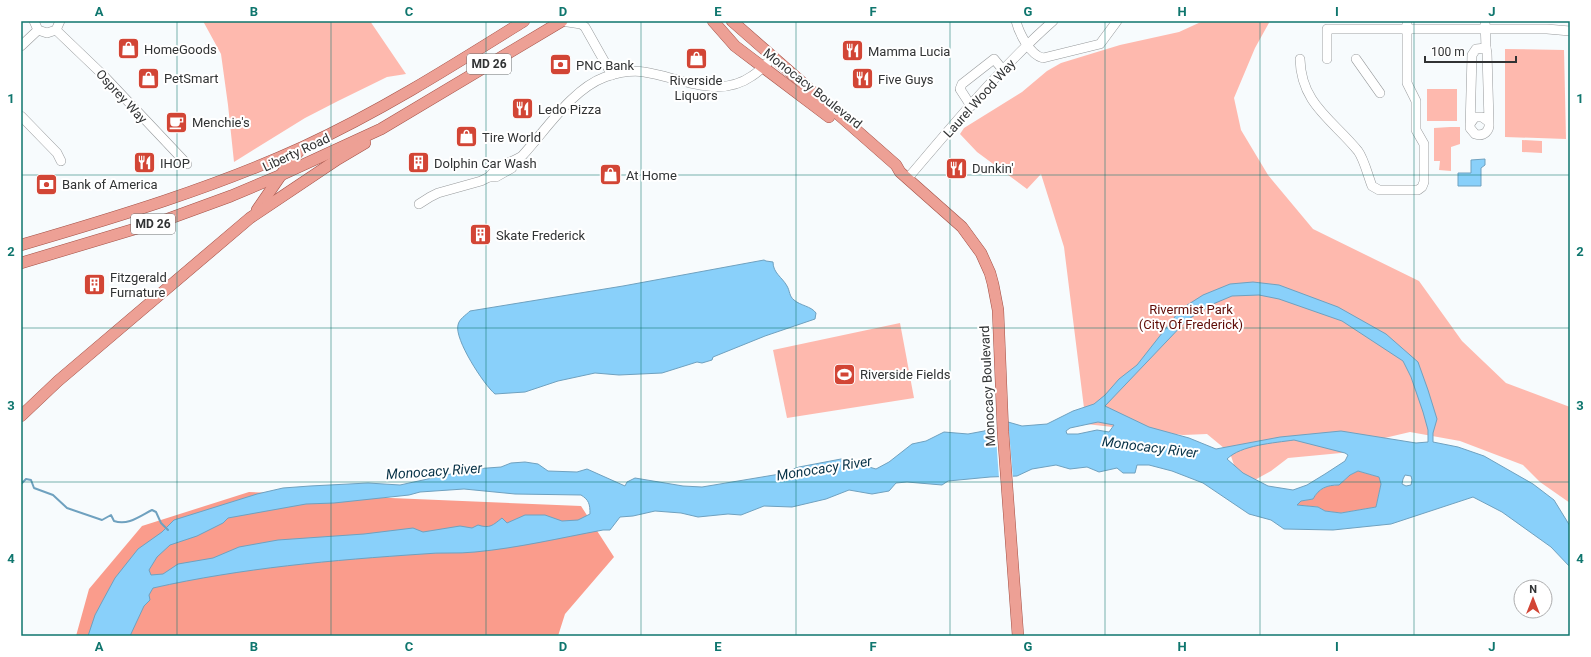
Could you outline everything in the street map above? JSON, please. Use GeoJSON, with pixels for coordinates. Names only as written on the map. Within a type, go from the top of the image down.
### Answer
{"type":"FeatureCollection","features":[{"type":"Feature","properties":{"kind":"main road","name":"Liberty Road"},"geometry":{"type":"LineString","coordinates":[[21,245],[109,219],[188,193],[303,147],[413,90],[524,21]]}},
{"type":"Feature","properties":{"kind":"main road","name":"Liberty Road"},"geometry":{"type":"LineString","coordinates":[[21,263],[175,216],[231,196],[281,175],[381,129],[561,21]]}},
{"type":"Feature","properties":{"kind":"main road","name":"Monocacy Boulevard"},"geometry":{"type":"LineString","coordinates":[[713,21],[736,46],[818,108],[893,171],[904,175]]}},
{"type":"Feature","properties":{"kind":"main road","name":"Monocacy Boulevard"},"geometry":{"type":"LineString","coordinates":[[732,21],[772,58],[896,165],[904,175],[962,227],[981,253],[990,273],[998,310],[998,337],[1018,636]]}},
{"type":"Feature","properties":{"kind":"main road"},"geometry":{"type":"LineString","coordinates":[[21,416],[63,377],[250,218],[338,159],[376,137],[381,129]]}},
{"type":"Feature","properties":{"kind":"main road"},"geometry":{"type":"LineString","coordinates":[[250,218],[259,208],[292,159],[303,147]]}},
{"type":"Feature","properties":{"kind":"street"},"geometry":{"type":"LineString","coordinates":[[34,21],[38,30],[47,33],[56,30],[60,21]]}},
{"type":"Feature","properties":{"kind":"street"},"geometry":{"type":"LineString","coordinates":[[561,21],[581,24],[585,27],[612,75]]}},
{"type":"Feature","properties":{"kind":"street"},"geometry":{"type":"LineString","coordinates":[[1016,21],[1020,33],[1027,44],[1037,56],[1043,58],[1100,44],[1117,21]]}},
{"type":"Feature","properties":{"kind":"street","name":"Laurel Wood Way"},"geometry":{"type":"LineString","coordinates":[[904,175],[1027,44],[1053,21]]}},
{"type":"Feature","properties":{"kind":"street"},"geometry":{"type":"LineString","coordinates":[[1300,59],[1300,72],[1306,90],[1315,105],[1359,152],[1372,186],[1379,190],[1418,190],[1422,187],[1424,182],[1424,144],[1416,130],[1416,101],[1407,83],[1407,25]]}},
{"type":"Feature","properties":{"kind":"street"},"geometry":{"type":"LineString","coordinates":[[1327,59],[1327,29],[1407,25],[1569,27]]}},
{"type":"Feature","properties":{"kind":"street"},"geometry":{"type":"LineString","coordinates":[[1485,25],[1487,53],[1489,122],[1486,133],[1480,135],[1475,134],[1472,131],[1470,124],[1472,113],[1472,55],[1476,49],[1486,48]]}},
{"type":"Feature","properties":{"kind":"street"},"geometry":{"type":"LineString","coordinates":[[21,46],[38,30]]}},
{"type":"Feature","properties":{"kind":"street","name":"Osprey Way"},"geometry":{"type":"LineString","coordinates":[[56,30],[116,89],[187,164]]}},
{"type":"Feature","properties":{"kind":"street"},"geometry":{"type":"LineString","coordinates":[[419,204],[438,193],[474,183],[489,177],[494,171],[508,162],[513,162],[522,156],[576,95],[596,81],[623,72],[643,72],[695,85],[715,87],[732,85],[753,76],[772,58]]}},
{"type":"Feature","properties":{"kind":"street"},"geometry":{"type":"LineString","coordinates":[[970,106],[960,89],[962,84],[994,59],[1003,70]]}},
{"type":"Feature","properties":{"kind":"street"},"geometry":{"type":"LineString","coordinates":[[1356,59],[1380,93]]}},
{"type":"Feature","properties":{"kind":"street"},"geometry":{"type":"LineString","coordinates":[[21,116],[57,153],[61,161]]}},
{"type":"Feature","properties":{"kind":"street"},"geometry":{"type":"LineString","coordinates":[[1470,124],[1473,119],[1479,116],[1486,118],[1489,122]]}},
{"type":"Feature","properties":{"kind":"green space"},"geometry":{"type":"Polygon","coordinates":[[[203,21],[370,21],[406,74],[387,77],[338,101],[305,118],[234,162],[221,54],[203,21]]]}},
{"type":"Feature","properties":{"kind":"green space","name":"Rivermist Park (City Of Frederick)"},"geometry":{"type":"Polygon","coordinates":[[[1203,21],[1270,21],[1255,48],[1234,98],[1241,130],[1268,175],[1313,229],[1419,281],[1462,341],[1506,383],[1570,407],[1570,503],[1540,482],[1523,465],[1460,441],[1410,432],[1376,440],[1341,453],[1288,458],[1271,471],[1251,482],[1236,471],[1230,453],[1207,434],[1183,435],[1086,424],[1064,247],[1041,174],[1027,189],[977,152],[960,134],[964,128],[1022,92],[1047,71],[1061,63],[1120,45],[1179,32],[1203,21]]]}},
{"type":"Feature","properties":{"kind":"green space"},"geometry":{"type":"Polygon","coordinates":[[[1505,49],[1564,50],[1566,139],[1505,137],[1505,49]]]}},
{"type":"Feature","properties":{"kind":"green space"},"geometry":{"type":"Polygon","coordinates":[[[1427,89],[1457,89],[1457,121],[1427,121],[1427,89]]]}},
{"type":"Feature","properties":{"kind":"green space"},"geometry":{"type":"Polygon","coordinates":[[[1460,127],[1460,144],[1451,147],[1451,171],[1439,170],[1440,161],[1434,161],[1434,128],[1460,127]]]}},
{"type":"Feature","properties":{"kind":"green space"},"geometry":{"type":"Polygon","coordinates":[[[1522,140],[1542,141],[1542,153],[1522,152],[1522,140]]]}},
{"type":"Feature","properties":{"kind":"green space","name":"Riverside Fields"},"geometry":{"type":"Polygon","coordinates":[[[900,323],[914,398],[787,418],[773,350],[900,323]]]}},
{"type":"Feature","properties":{"kind":"shaded area"},"geometry":{"type":"Polygon","coordinates":[[[1358,471],[1379,477],[1381,484],[1376,507],[1341,513],[1325,511],[1318,507],[1297,505],[1301,501],[1313,499],[1318,492],[1324,488],[1339,485],[1350,475],[1358,471]]]}},
{"type":"Feature","properties":{"kind":"shaded area"},"geometry":{"type":"Polygon","coordinates":[[[249,492],[581,506],[614,557],[565,614],[558,636],[76,636],[89,589],[142,526],[249,492]]]}},
{"type":"Feature","properties":{"kind":"water"},"geometry":{"type":"Polygon","coordinates":[[[1485,159],[1485,165],[1481,168],[1481,186],[1458,186],[1458,173],[1471,173],[1471,160],[1485,159]]]}},
{"type":"Feature","properties":{"kind":"water"},"geometry":{"type":"Polygon","coordinates":[[[764,260],[773,262],[774,269],[787,286],[792,298],[814,311],[816,313],[815,319],[765,336],[713,357],[712,360],[702,363],[697,362],[662,373],[619,375],[595,373],[558,381],[525,392],[495,394],[477,372],[465,351],[458,332],[458,325],[460,321],[470,311],[623,286],[764,260]]]}},
{"type":"Feature","properties":{"kind":"water","name":"Monocacy River"},"geometry":{"type":"Polygon","coordinates":[[[1253,282],[1279,285],[1338,307],[1386,334],[1418,362],[1437,419],[1433,433],[1433,442],[1458,447],[1484,456],[1533,484],[1554,500],[1570,526],[1570,567],[1551,547],[1502,512],[1473,497],[1391,524],[1333,530],[1284,529],[1271,520],[1249,514],[1203,483],[1172,471],[1149,465],[1137,465],[1135,473],[1123,473],[1117,468],[1099,472],[1087,467],[1070,469],[1056,465],[1032,469],[1017,476],[948,481],[942,485],[907,482],[896,483],[889,491],[872,494],[849,490],[826,499],[792,507],[764,506],[741,515],[728,514],[698,517],[681,513],[655,511],[633,516],[620,517],[610,530],[469,553],[429,553],[321,562],[254,570],[186,581],[153,588],[149,595],[150,600],[144,606],[130,636],[88,636],[95,615],[115,578],[138,549],[162,532],[174,520],[257,494],[283,488],[310,486],[368,483],[400,485],[474,469],[501,467],[511,463],[525,462],[538,464],[548,471],[577,472],[587,469],[625,486],[627,482],[635,478],[683,486],[702,487],[780,474],[799,467],[841,459],[876,469],[889,462],[912,444],[926,441],[944,432],[968,434],[984,431],[1008,422],[1022,426],[1047,424],[1073,411],[1094,404],[1105,395],[1119,379],[1137,365],[1181,309],[1203,295],[1230,284],[1253,282]],[[1259,295],[1232,296],[1213,304],[1187,320],[1105,406],[1149,427],[1189,438],[1216,449],[1280,437],[1341,431],[1416,443],[1428,442],[1428,430],[1423,412],[1411,377],[1403,361],[1342,321],[1279,299],[1259,295]],[[1098,422],[1070,428],[1066,431],[1067,434],[1078,434],[1097,430],[1109,432],[1114,425],[1098,422]],[[1294,440],[1258,445],[1233,454],[1227,459],[1243,473],[1268,486],[1293,490],[1307,485],[1325,474],[1345,461],[1348,455],[1294,440]],[[1358,471],[1350,475],[1339,485],[1324,488],[1318,492],[1313,499],[1301,501],[1297,505],[1318,507],[1325,511],[1341,513],[1376,507],[1381,484],[1379,477],[1358,471]],[[1405,475],[1402,484],[1406,486],[1411,485],[1411,476],[1405,475]],[[464,489],[420,492],[409,495],[334,503],[306,504],[228,518],[223,523],[197,536],[170,545],[157,557],[149,570],[151,575],[163,574],[178,564],[213,558],[239,547],[278,540],[364,534],[413,528],[423,532],[460,526],[472,528],[478,525],[486,527],[494,524],[502,518],[507,523],[525,515],[545,515],[562,521],[578,520],[590,514],[588,503],[581,495],[515,494],[464,489]]]}},
{"type":"Feature","properties":{"kind":"pier"},"geometry":{"type":"Polygon","coordinates":[[[1008,420],[1013,478],[999,478],[995,424],[1008,420]]]}},
{"type":"Feature","properties":{"kind":"waterway"},"geometry":{"type":"LineString","coordinates":[[21,484],[26,479],[31,480],[34,488],[53,495],[67,508],[102,520],[111,515],[114,521],[124,522],[152,510],[156,512],[161,523],[168,530]]}},
{"type":"Feature","properties":{"kind":"place","name":"HomeGoods"},"geometry":{"type":"Point","coordinates":[129,49]}},
{"type":"Feature","properties":{"kind":"place","name":"Mamma Lucia"},"geometry":{"type":"Point","coordinates":[852,51]}},
{"type":"Feature","properties":{"kind":"place","name":"Riverside Liquors"},"geometry":{"type":"Point","coordinates":[696,58]}},
{"type":"Feature","properties":{"kind":"place","name":"PNC Bank"},"geometry":{"type":"Point","coordinates":[561,65]}},
{"type":"Feature","properties":{"kind":"place","name":"PetSmart"},"geometry":{"type":"Point","coordinates":[149,78]}},
{"type":"Feature","properties":{"kind":"place","name":"Five Guys"},"geometry":{"type":"Point","coordinates":[863,79]}},
{"type":"Feature","properties":{"kind":"place","name":"Ledo Pizza"},"geometry":{"type":"Point","coordinates":[522,109]}},
{"type":"Feature","properties":{"kind":"place","name":"Menchie's"},"geometry":{"type":"Point","coordinates":[177,122]}},
{"type":"Feature","properties":{"kind":"place","name":"Tire World"},"geometry":{"type":"Point","coordinates":[466,137]}},
{"type":"Feature","properties":{"kind":"place","name":"IHOP"},"geometry":{"type":"Point","coordinates":[144,163]}},
{"type":"Feature","properties":{"kind":"place","name":"Dolphin Car Wash"},"geometry":{"type":"Point","coordinates":[418,163]}},
{"type":"Feature","properties":{"kind":"place","name":"Dunkin'"},"geometry":{"type":"Point","coordinates":[957,168]}},
{"type":"Feature","properties":{"kind":"place","name":"At Home"},"geometry":{"type":"Point","coordinates":[610,175]}},
{"type":"Feature","properties":{"kind":"place","name":"Bank of America"},"geometry":{"type":"Point","coordinates":[46,184]}},
{"type":"Feature","properties":{"kind":"place","name":"Skate Frederick"},"geometry":{"type":"Point","coordinates":[480,235]}},
{"type":"Feature","properties":{"kind":"place","name":"Fitzgerald Furnature"},"geometry":{"type":"Point","coordinates":[94,284]}},
{"type":"Feature","properties":{"kind":"place","name":"Riverside Fields"},"geometry":{"type":"Point","coordinates":[844,374]}}]}
